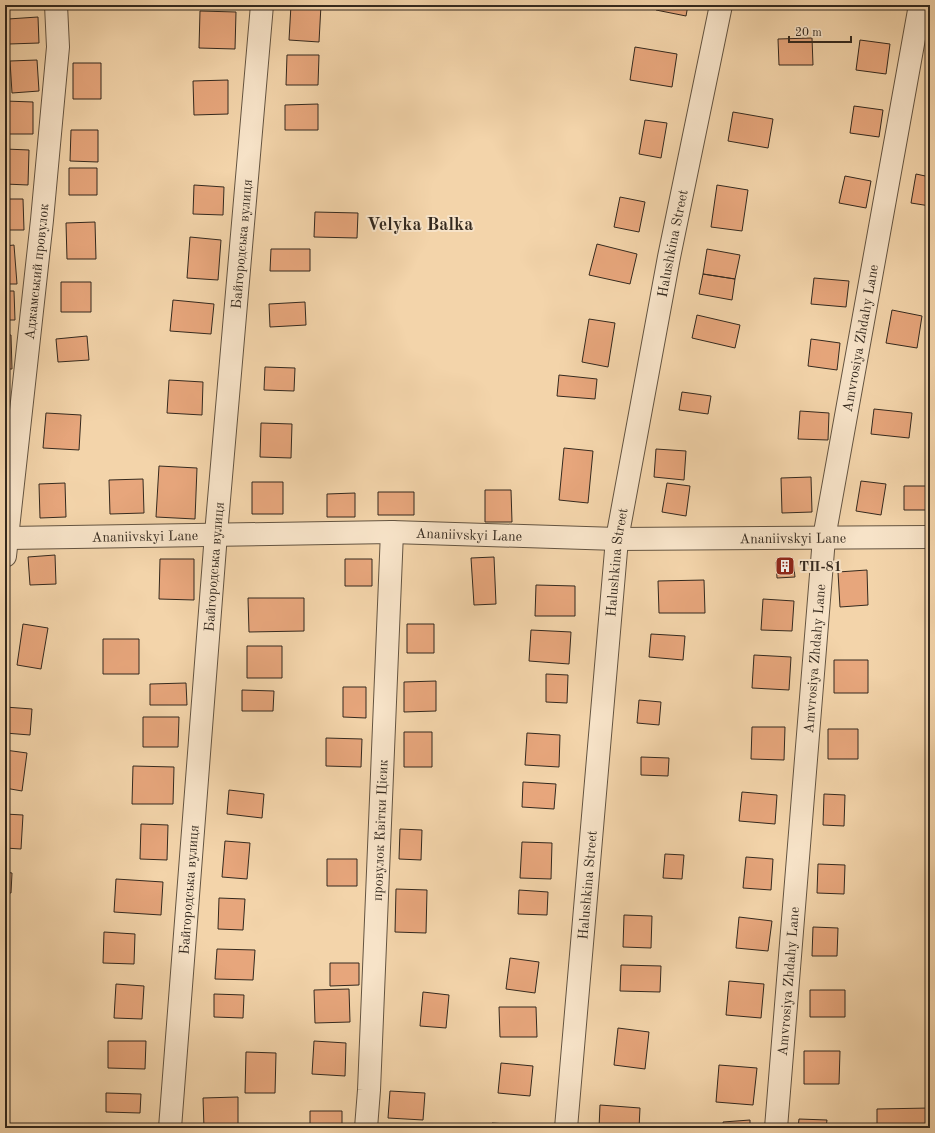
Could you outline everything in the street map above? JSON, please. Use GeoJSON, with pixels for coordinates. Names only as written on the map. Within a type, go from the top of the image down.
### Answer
{"type":"FeatureCollection","features":[{"type":"Feature","properties":{"kind":"street","name":"Аджамський провулок"},"geometry":{"type":"LineString","coordinates":[[6,547],[42,220],[58,55],[56,5]]}},
{"type":"Feature","properties":{"kind":"street","name":"Байгородська вулиця"},"geometry":{"type":"LineString","coordinates":[[170,1128],[216,534],[262,5]]}},
{"type":"Feature","properties":{"kind":"street","name":"Halushkina Street"},"geometry":{"type":"LineString","coordinates":[[566,1128],[617,539],[670,257],[721,5]]}},
{"type":"Feature","properties":{"kind":"street","name":"Amvrosiya Zhdahy Lane"},"geometry":{"type":"LineString","coordinates":[[776,1128],[824,538],[920,5]]}},
{"type":"Feature","properties":{"kind":"street","name":"Ananiivskyi Lane"},"geometry":{"type":"LineString","coordinates":[[6,547],[216,534],[392,532],[617,539],[930,537]]}},
{"type":"Feature","properties":{"kind":"street","name":"провулок Квітки Цісик"},"geometry":{"type":"LineString","coordinates":[[366,1128],[369,1090],[392,532]]}},
{"type":"Feature","properties":{"kind":"building"},"geometry":{"type":"Polygon","coordinates":[[[291,5],[321,5],[319,42],[289,40],[291,5]]]}},
{"type":"Feature","properties":{"kind":"building"},"geometry":{"type":"Polygon","coordinates":[[[657,5],[688,5],[686,16],[656,10],[657,5]]]}},
{"type":"Feature","properties":{"kind":"building"},"geometry":{"type":"Polygon","coordinates":[[[200,11],[236,12],[235,49],[199,48],[200,11]]]}},
{"type":"Feature","properties":{"kind":"building"},"geometry":{"type":"Polygon","coordinates":[[[38,17],[39,43],[9,44],[8,19],[38,17]]]}},
{"type":"Feature","properties":{"kind":"building"},"geometry":{"type":"Polygon","coordinates":[[[812,38],[813,65],[779,65],[778,39],[812,38]]]}},
{"type":"Feature","properties":{"kind":"building"},"geometry":{"type":"Polygon","coordinates":[[[860,40],[890,44],[886,74],[856,70],[860,40]]]}},
{"type":"Feature","properties":{"kind":"building"},"geometry":{"type":"Polygon","coordinates":[[[635,47],[677,54],[672,87],[630,80],[635,47]]]}},
{"type":"Feature","properties":{"kind":"building"},"geometry":{"type":"Polygon","coordinates":[[[287,55],[319,55],[318,85],[286,85],[287,55]]]}},
{"type":"Feature","properties":{"kind":"building"},"geometry":{"type":"Polygon","coordinates":[[[37,60],[39,91],[12,93],[10,61],[37,60]]]}},
{"type":"Feature","properties":{"kind":"building"},"geometry":{"type":"Polygon","coordinates":[[[73,63],[101,63],[101,99],[73,99],[73,63]]]}},
{"type":"Feature","properties":{"kind":"building"},"geometry":{"type":"Polygon","coordinates":[[[228,80],[228,114],[194,115],[193,81],[228,80]]]}},
{"type":"Feature","properties":{"kind":"building"},"geometry":{"type":"Polygon","coordinates":[[[5,101],[33,102],[33,134],[5,134],[5,101]]]}},
{"type":"Feature","properties":{"kind":"building"},"geometry":{"type":"Polygon","coordinates":[[[318,104],[318,130],[285,130],[285,105],[318,104]]]}},
{"type":"Feature","properties":{"kind":"building"},"geometry":{"type":"Polygon","coordinates":[[[854,106],[883,110],[879,137],[850,133],[854,106]]]}},
{"type":"Feature","properties":{"kind":"building"},"geometry":{"type":"Polygon","coordinates":[[[733,112],[773,119],[768,148],[728,141],[733,112]]]}},
{"type":"Feature","properties":{"kind":"building"},"geometry":{"type":"Polygon","coordinates":[[[645,120],[667,123],[661,158],[639,154],[645,120]]]}},
{"type":"Feature","properties":{"kind":"building"},"geometry":{"type":"Polygon","coordinates":[[[71,130],[98,130],[98,162],[70,161],[71,130]]]}},
{"type":"Feature","properties":{"kind":"building"},"geometry":{"type":"Polygon","coordinates":[[[5,149],[29,150],[28,185],[5,184],[5,149]]]}},
{"type":"Feature","properties":{"kind":"building"},"geometry":{"type":"Polygon","coordinates":[[[69,168],[97,168],[97,195],[69,195],[69,168]]]}},
{"type":"Feature","properties":{"kind":"building"},"geometry":{"type":"Polygon","coordinates":[[[916,174],[930,177],[930,206],[911,203],[916,174]]]}},
{"type":"Feature","properties":{"kind":"building"},"geometry":{"type":"Polygon","coordinates":[[[845,176],[871,181],[866,208],[839,203],[845,176]]]}},
{"type":"Feature","properties":{"kind":"building"},"geometry":{"type":"Polygon","coordinates":[[[194,185],[224,187],[223,215],[193,214],[194,185]]]}},
{"type":"Feature","properties":{"kind":"building"},"geometry":{"type":"Polygon","coordinates":[[[717,185],[748,190],[742,231],[711,227],[717,185]]]}},
{"type":"Feature","properties":{"kind":"building"},"geometry":{"type":"Polygon","coordinates":[[[620,197],[645,202],[639,232],[614,227],[620,197]]]}},
{"type":"Feature","properties":{"kind":"building"},"geometry":{"type":"Polygon","coordinates":[[[5,199],[23,199],[24,230],[5,230],[5,199]]]}},
{"type":"Feature","properties":{"kind":"building"},"geometry":{"type":"Polygon","coordinates":[[[315,212],[358,213],[357,238],[314,237],[315,212]]]}},
{"type":"Feature","properties":{"kind":"building"},"geometry":{"type":"Polygon","coordinates":[[[95,222],[96,259],[67,259],[66,223],[95,222]]]}},
{"type":"Feature","properties":{"kind":"building"},"geometry":{"type":"Polygon","coordinates":[[[190,237],[221,240],[218,280],[187,278],[190,237]]]}},
{"type":"Feature","properties":{"kind":"building"},"geometry":{"type":"Polygon","coordinates":[[[597,244],[637,254],[630,284],[589,275],[597,244]]]}},
{"type":"Feature","properties":{"kind":"building"},"geometry":{"type":"Polygon","coordinates":[[[14,245],[17,284],[5,284],[5,246],[14,245]]]}},
{"type":"Feature","properties":{"kind":"building"},"geometry":{"type":"Polygon","coordinates":[[[271,249],[310,249],[310,271],[270,271],[271,249]]]}},
{"type":"Feature","properties":{"kind":"building"},"geometry":{"type":"Polygon","coordinates":[[[707,249],[740,255],[735,279],[703,274],[707,249]]]}},
{"type":"Feature","properties":{"kind":"building"},"geometry":{"type":"Polygon","coordinates":[[[703,274],[735,279],[732,300],[699,294],[703,274]]]}},
{"type":"Feature","properties":{"kind":"building"},"geometry":{"type":"Polygon","coordinates":[[[814,278],[849,281],[846,307],[811,304],[814,278]]]}},
{"type":"Feature","properties":{"kind":"building"},"geometry":{"type":"Polygon","coordinates":[[[61,282],[91,282],[91,312],[61,312],[61,282]]]}},
{"type":"Feature","properties":{"kind":"building"},"geometry":{"type":"Polygon","coordinates":[[[5,291],[14,291],[15,320],[5,320],[5,291]]]}},
{"type":"Feature","properties":{"kind":"building"},"geometry":{"type":"Polygon","coordinates":[[[173,300],[214,304],[211,334],[170,331],[173,300]]]}},
{"type":"Feature","properties":{"kind":"building"},"geometry":{"type":"Polygon","coordinates":[[[305,302],[306,325],[270,327],[269,304],[305,302]]]}},
{"type":"Feature","properties":{"kind":"building"},"geometry":{"type":"Polygon","coordinates":[[[892,310],[922,316],[917,348],[886,343],[892,310]]]}},
{"type":"Feature","properties":{"kind":"building"},"geometry":{"type":"Polygon","coordinates":[[[697,315],[740,325],[735,348],[692,338],[697,315]]]}},
{"type":"Feature","properties":{"kind":"building"},"geometry":{"type":"Polygon","coordinates":[[[589,319],[615,323],[608,367],[582,362],[589,319]]]}},
{"type":"Feature","properties":{"kind":"building"},"geometry":{"type":"Polygon","coordinates":[[[5,335],[11,335],[12,369],[5,369],[5,335]]]}},
{"type":"Feature","properties":{"kind":"building"},"geometry":{"type":"Polygon","coordinates":[[[87,336],[89,360],[58,362],[56,339],[87,336]]]}},
{"type":"Feature","properties":{"kind":"building"},"geometry":{"type":"Polygon","coordinates":[[[811,339],[840,343],[837,370],[808,366],[811,339]]]}},
{"type":"Feature","properties":{"kind":"building"},"geometry":{"type":"Polygon","coordinates":[[[265,367],[295,368],[294,391],[264,390],[265,367]]]}},
{"type":"Feature","properties":{"kind":"building"},"geometry":{"type":"Polygon","coordinates":[[[559,375],[597,379],[595,399],[557,396],[559,375]]]}},
{"type":"Feature","properties":{"kind":"building"},"geometry":{"type":"Polygon","coordinates":[[[169,380],[203,382],[202,415],[167,413],[169,380]]]}},
{"type":"Feature","properties":{"kind":"building"},"geometry":{"type":"Polygon","coordinates":[[[682,392],[711,396],[708,414],[679,410],[682,392]]]}},
{"type":"Feature","properties":{"kind":"building"},"geometry":{"type":"Polygon","coordinates":[[[874,409],[912,413],[909,438],[871,434],[874,409]]]}},
{"type":"Feature","properties":{"kind":"building"},"geometry":{"type":"Polygon","coordinates":[[[800,411],[829,413],[828,440],[798,439],[800,411]]]}},
{"type":"Feature","properties":{"kind":"building"},"geometry":{"type":"Polygon","coordinates":[[[46,413],[81,415],[79,450],[43,448],[46,413]]]}},
{"type":"Feature","properties":{"kind":"building"},"geometry":{"type":"Polygon","coordinates":[[[261,423],[292,424],[291,458],[260,457],[261,423]]]}},
{"type":"Feature","properties":{"kind":"building"},"geometry":{"type":"Polygon","coordinates":[[[564,448],[593,451],[588,503],[559,500],[564,448]]]}},
{"type":"Feature","properties":{"kind":"building"},"geometry":{"type":"Polygon","coordinates":[[[656,449],[686,451],[684,480],[654,477],[656,449]]]}},
{"type":"Feature","properties":{"kind":"building"},"geometry":{"type":"Polygon","coordinates":[[[159,466],[197,468],[195,519],[156,517],[159,466]]]}},
{"type":"Feature","properties":{"kind":"building"},"geometry":{"type":"Polygon","coordinates":[[[811,477],[812,512],[782,513],[781,478],[811,477]]]}},
{"type":"Feature","properties":{"kind":"building"},"geometry":{"type":"Polygon","coordinates":[[[143,479],[144,513],[110,514],[109,480],[143,479]]]}},
{"type":"Feature","properties":{"kind":"building"},"geometry":{"type":"Polygon","coordinates":[[[861,481],[886,484],[881,515],[856,511],[861,481]]]}},
{"type":"Feature","properties":{"kind":"building"},"geometry":{"type":"Polygon","coordinates":[[[252,482],[283,482],[283,514],[252,514],[252,482]]]}},
{"type":"Feature","properties":{"kind":"building"},"geometry":{"type":"Polygon","coordinates":[[[65,483],[66,517],[40,518],[39,484],[65,483]]]}},
{"type":"Feature","properties":{"kind":"building"},"geometry":{"type":"Polygon","coordinates":[[[667,483],[690,486],[686,516],[662,512],[667,483]]]}},
{"type":"Feature","properties":{"kind":"building"},"geometry":{"type":"Polygon","coordinates":[[[904,486],[930,486],[930,510],[904,510],[904,486]]]}},
{"type":"Feature","properties":{"kind":"building"},"geometry":{"type":"Polygon","coordinates":[[[485,490],[511,490],[512,522],[485,522],[485,490]]]}},
{"type":"Feature","properties":{"kind":"building"},"geometry":{"type":"Polygon","coordinates":[[[378,492],[414,492],[414,515],[378,515],[378,492]]]}},
{"type":"Feature","properties":{"kind":"building"},"geometry":{"type":"Polygon","coordinates":[[[355,493],[355,517],[327,517],[327,494],[355,493]]]}},
{"type":"Feature","properties":{"kind":"building"},"geometry":{"type":"Polygon","coordinates":[[[55,555],[56,584],[30,585],[28,557],[55,555]]]}},
{"type":"Feature","properties":{"kind":"building"},"geometry":{"type":"Polygon","coordinates":[[[494,557],[496,604],[474,605],[471,558],[494,557]]]}},
{"type":"Feature","properties":{"kind":"building"},"geometry":{"type":"Polygon","coordinates":[[[160,559],[194,559],[194,600],[159,599],[160,559]]]}},
{"type":"Feature","properties":{"kind":"building"},"geometry":{"type":"Polygon","coordinates":[[[345,559],[372,559],[372,586],[345,586],[345,559]]]}},
{"type":"Feature","properties":{"kind":"building","name":"ТП-81"},"geometry":{"type":"Polygon","coordinates":[[[793,560],[795,577],[777,578],[776,562],[793,560]]]}},
{"type":"Feature","properties":{"kind":"building"},"geometry":{"type":"Polygon","coordinates":[[[867,570],[868,605],[840,607],[838,572],[867,570]]]}},
{"type":"Feature","properties":{"kind":"building"},"geometry":{"type":"Polygon","coordinates":[[[704,580],[705,613],[659,613],[658,581],[704,580]]]}},
{"type":"Feature","properties":{"kind":"building"},"geometry":{"type":"Polygon","coordinates":[[[536,585],[575,586],[575,616],[535,616],[536,585]]]}},
{"type":"Feature","properties":{"kind":"building"},"geometry":{"type":"Polygon","coordinates":[[[248,598],[304,598],[304,631],[249,632],[248,598]]]}},
{"type":"Feature","properties":{"kind":"building"},"geometry":{"type":"Polygon","coordinates":[[[763,599],[794,601],[792,631],[761,630],[763,599]]]}},
{"type":"Feature","properties":{"kind":"building"},"geometry":{"type":"Polygon","coordinates":[[[23,624],[48,628],[41,669],[17,665],[23,624]]]}},
{"type":"Feature","properties":{"kind":"building"},"geometry":{"type":"Polygon","coordinates":[[[407,624],[434,624],[434,653],[407,653],[407,624]]]}},
{"type":"Feature","properties":{"kind":"building"},"geometry":{"type":"Polygon","coordinates":[[[531,630],[571,632],[569,664],[529,661],[531,630]]]}},
{"type":"Feature","properties":{"kind":"building"},"geometry":{"type":"Polygon","coordinates":[[[651,634],[685,636],[683,660],[649,657],[651,634]]]}},
{"type":"Feature","properties":{"kind":"building"},"geometry":{"type":"Polygon","coordinates":[[[103,639],[139,639],[139,674],[103,674],[103,639]]]}},
{"type":"Feature","properties":{"kind":"building"},"geometry":{"type":"Polygon","coordinates":[[[247,646],[282,646],[282,678],[247,678],[247,646]]]}},
{"type":"Feature","properties":{"kind":"building"},"geometry":{"type":"Polygon","coordinates":[[[754,655],[791,657],[789,690],[752,688],[754,655]]]}},
{"type":"Feature","properties":{"kind":"building"},"geometry":{"type":"Polygon","coordinates":[[[834,660],[868,660],[868,693],[834,693],[834,660]]]}},
{"type":"Feature","properties":{"kind":"building"},"geometry":{"type":"Polygon","coordinates":[[[546,674],[568,675],[567,703],[546,702],[546,674]]]}},
{"type":"Feature","properties":{"kind":"building"},"geometry":{"type":"Polygon","coordinates":[[[436,681],[436,711],[404,712],[404,682],[436,681]]]}},
{"type":"Feature","properties":{"kind":"building"},"geometry":{"type":"Polygon","coordinates":[[[186,683],[187,705],[150,705],[150,684],[186,683]]]}},
{"type":"Feature","properties":{"kind":"building"},"geometry":{"type":"Polygon","coordinates":[[[343,687],[366,687],[366,718],[343,717],[343,687]]]}},
{"type":"Feature","properties":{"kind":"building"},"geometry":{"type":"Polygon","coordinates":[[[242,690],[274,691],[273,711],[242,711],[242,690]]]}},
{"type":"Feature","properties":{"kind":"building"},"geometry":{"type":"Polygon","coordinates":[[[639,700],[661,702],[659,725],[637,723],[639,700]]]}},
{"type":"Feature","properties":{"kind":"building"},"geometry":{"type":"Polygon","coordinates":[[[5,707],[32,709],[30,735],[5,733],[5,707]]]}},
{"type":"Feature","properties":{"kind":"building"},"geometry":{"type":"Polygon","coordinates":[[[143,717],[179,717],[178,747],[143,747],[143,717]]]}},
{"type":"Feature","properties":{"kind":"building"},"geometry":{"type":"Polygon","coordinates":[[[752,727],[785,727],[784,760],[751,759],[752,727]]]}},
{"type":"Feature","properties":{"kind":"building"},"geometry":{"type":"Polygon","coordinates":[[[828,729],[858,729],[858,759],[828,759],[828,729]]]}},
{"type":"Feature","properties":{"kind":"building"},"geometry":{"type":"Polygon","coordinates":[[[404,732],[432,732],[432,767],[404,767],[404,732]]]}},
{"type":"Feature","properties":{"kind":"building"},"geometry":{"type":"Polygon","coordinates":[[[527,733],[560,735],[559,767],[525,765],[527,733]]]}},
{"type":"Feature","properties":{"kind":"building"},"geometry":{"type":"Polygon","coordinates":[[[326,738],[362,739],[361,767],[326,766],[326,738]]]}},
{"type":"Feature","properties":{"kind":"building"},"geometry":{"type":"Polygon","coordinates":[[[5,750],[27,753],[22,791],[5,788],[5,750]]]}},
{"type":"Feature","properties":{"kind":"building"},"geometry":{"type":"Polygon","coordinates":[[[641,757],[669,758],[668,776],[641,775],[641,757]]]}},
{"type":"Feature","properties":{"kind":"building"},"geometry":{"type":"Polygon","coordinates":[[[133,766],[174,767],[173,804],[132,804],[133,766]]]}},
{"type":"Feature","properties":{"kind":"building"},"geometry":{"type":"Polygon","coordinates":[[[523,782],[556,784],[554,809],[522,807],[523,782]]]}},
{"type":"Feature","properties":{"kind":"building"},"geometry":{"type":"Polygon","coordinates":[[[229,790],[264,794],[262,818],[227,814],[229,790]]]}},
{"type":"Feature","properties":{"kind":"building"},"geometry":{"type":"Polygon","coordinates":[[[742,792],[777,795],[775,824],[739,821],[742,792]]]}},
{"type":"Feature","properties":{"kind":"building"},"geometry":{"type":"Polygon","coordinates":[[[824,794],[845,795],[844,826],[823,825],[824,794]]]}},
{"type":"Feature","properties":{"kind":"building"},"geometry":{"type":"Polygon","coordinates":[[[5,814],[23,815],[21,849],[5,848],[5,814]]]}},
{"type":"Feature","properties":{"kind":"building"},"geometry":{"type":"Polygon","coordinates":[[[141,824],[168,825],[167,860],[140,859],[141,824]]]}},
{"type":"Feature","properties":{"kind":"building"},"geometry":{"type":"Polygon","coordinates":[[[400,829],[422,830],[421,860],[399,859],[400,829]]]}},
{"type":"Feature","properties":{"kind":"building"},"geometry":{"type":"Polygon","coordinates":[[[225,841],[250,843],[247,879],[222,877],[225,841]]]}},
{"type":"Feature","properties":{"kind":"building"},"geometry":{"type":"Polygon","coordinates":[[[522,842],[552,843],[551,879],[520,878],[522,842]]]}},
{"type":"Feature","properties":{"kind":"building"},"geometry":{"type":"Polygon","coordinates":[[[665,854],[684,855],[682,879],[663,878],[665,854]]]}},
{"type":"Feature","properties":{"kind":"building"},"geometry":{"type":"Polygon","coordinates":[[[746,857],[773,859],[771,890],[743,888],[746,857]]]}},
{"type":"Feature","properties":{"kind":"building"},"geometry":{"type":"Polygon","coordinates":[[[327,859],[357,859],[357,886],[327,886],[327,859]]]}},
{"type":"Feature","properties":{"kind":"building"},"geometry":{"type":"Polygon","coordinates":[[[818,864],[845,865],[844,894],[817,893],[818,864]]]}},
{"type":"Feature","properties":{"kind":"building"},"geometry":{"type":"Polygon","coordinates":[[[5,872],[12,873],[11,893],[5,893],[5,872]]]}},
{"type":"Feature","properties":{"kind":"building"},"geometry":{"type":"Polygon","coordinates":[[[116,879],[163,882],[161,915],[114,912],[116,879]]]}},
{"type":"Feature","properties":{"kind":"building"},"geometry":{"type":"Polygon","coordinates":[[[396,889],[427,890],[426,933],[395,932],[396,889]]]}},
{"type":"Feature","properties":{"kind":"building"},"geometry":{"type":"Polygon","coordinates":[[[519,890],[548,892],[547,915],[518,914],[519,890]]]}},
{"type":"Feature","properties":{"kind":"building"},"geometry":{"type":"Polygon","coordinates":[[[219,898],[245,899],[243,930],[218,929],[219,898]]]}},
{"type":"Feature","properties":{"kind":"building"},"geometry":{"type":"Polygon","coordinates":[[[624,915],[652,916],[651,948],[623,947],[624,915]]]}},
{"type":"Feature","properties":{"kind":"building"},"geometry":{"type":"Polygon","coordinates":[[[739,917],[772,921],[768,951],[736,948],[739,917]]]}},
{"type":"Feature","properties":{"kind":"building"},"geometry":{"type":"Polygon","coordinates":[[[5,922],[8,922],[9,955],[5,955],[5,922]]]}},
{"type":"Feature","properties":{"kind":"building"},"geometry":{"type":"Polygon","coordinates":[[[813,927],[838,928],[837,956],[812,956],[813,927]]]}},
{"type":"Feature","properties":{"kind":"building"},"geometry":{"type":"Polygon","coordinates":[[[104,932],[135,934],[134,964],[103,963],[104,932]]]}},
{"type":"Feature","properties":{"kind":"building"},"geometry":{"type":"Polygon","coordinates":[[[217,949],[255,950],[253,980],[215,979],[217,949]]]}},
{"type":"Feature","properties":{"kind":"building"},"geometry":{"type":"Polygon","coordinates":[[[510,958],[539,962],[535,993],[506,989],[510,958]]]}},
{"type":"Feature","properties":{"kind":"building"},"geometry":{"type":"Polygon","coordinates":[[[330,963],[359,963],[359,985],[330,986],[330,963]]]}},
{"type":"Feature","properties":{"kind":"building"},"geometry":{"type":"Polygon","coordinates":[[[621,965],[661,966],[660,992],[620,991],[621,965]]]}},
{"type":"Feature","properties":{"kind":"building"},"geometry":{"type":"Polygon","coordinates":[[[927,974],[930,974],[930,1008],[928,1008],[927,974]]]}},
{"type":"Feature","properties":{"kind":"building"},"geometry":{"type":"Polygon","coordinates":[[[729,981],[764,984],[761,1018],[726,1015],[729,981]]]}},
{"type":"Feature","properties":{"kind":"building"},"geometry":{"type":"Polygon","coordinates":[[[116,984],[144,986],[142,1019],[114,1018],[116,984]]]}},
{"type":"Feature","properties":{"kind":"building"},"geometry":{"type":"Polygon","coordinates":[[[349,989],[350,1022],[315,1023],[314,990],[349,989]]]}},
{"type":"Feature","properties":{"kind":"building"},"geometry":{"type":"Polygon","coordinates":[[[810,990],[845,990],[845,1017],[810,1017],[810,990]]]}},
{"type":"Feature","properties":{"kind":"building"},"geometry":{"type":"Polygon","coordinates":[[[423,992],[449,995],[446,1028],[420,1026],[423,992]]]}},
{"type":"Feature","properties":{"kind":"building"},"geometry":{"type":"Polygon","coordinates":[[[214,994],[244,995],[243,1018],[214,1017],[214,994]]]}},
{"type":"Feature","properties":{"kind":"building"},"geometry":{"type":"Polygon","coordinates":[[[499,1007],[536,1007],[537,1037],[500,1037],[499,1007]]]}},
{"type":"Feature","properties":{"kind":"building"},"geometry":{"type":"Polygon","coordinates":[[[618,1028],[649,1032],[645,1069],[614,1065],[618,1028]]]}},
{"type":"Feature","properties":{"kind":"building"},"geometry":{"type":"Polygon","coordinates":[[[108,1041],[146,1041],[145,1069],[108,1068],[108,1041]]]}},
{"type":"Feature","properties":{"kind":"building"},"geometry":{"type":"Polygon","coordinates":[[[314,1041],[346,1043],[345,1076],[312,1074],[314,1041]]]}},
{"type":"Feature","properties":{"kind":"building"},"geometry":{"type":"Polygon","coordinates":[[[804,1051],[840,1051],[839,1084],[804,1084],[804,1051]]]}},
{"type":"Feature","properties":{"kind":"building"},"geometry":{"type":"Polygon","coordinates":[[[246,1052],[276,1053],[275,1093],[245,1093],[246,1052]]]}},
{"type":"Feature","properties":{"kind":"building"},"geometry":{"type":"Polygon","coordinates":[[[501,1063],[533,1066],[530,1096],[498,1093],[501,1063]]]}},
{"type":"Feature","properties":{"kind":"building"},"geometry":{"type":"Polygon","coordinates":[[[719,1065],[757,1068],[753,1105],[716,1102],[719,1065]]]}},
{"type":"Feature","properties":{"kind":"building"},"geometry":{"type":"Polygon","coordinates":[[[928,1074],[930,1074],[930,1103],[927,1103],[928,1074]]]}},
{"type":"Feature","properties":{"kind":"building"},"geometry":{"type":"Polygon","coordinates":[[[390,1091],[425,1093],[423,1120],[388,1118],[390,1091]]]}},
{"type":"Feature","properties":{"kind":"building"},"geometry":{"type":"Polygon","coordinates":[[[106,1093],[141,1094],[140,1113],[106,1112],[106,1093]]]}},
{"type":"Feature","properties":{"kind":"building"},"geometry":{"type":"Polygon","coordinates":[[[238,1097],[238,1128],[204,1128],[203,1098],[238,1097]]]}},
{"type":"Feature","properties":{"kind":"building"},"geometry":{"type":"Polygon","coordinates":[[[600,1105],[640,1108],[639,1128],[599,1128],[600,1105]]]}},
{"type":"Feature","properties":{"kind":"building"},"geometry":{"type":"Polygon","coordinates":[[[930,1108],[930,1128],[877,1128],[877,1109],[930,1108]]]}},
{"type":"Feature","properties":{"kind":"building"},"geometry":{"type":"Polygon","coordinates":[[[310,1111],[342,1111],[342,1128],[310,1128],[310,1111]]]}},
{"type":"Feature","properties":{"kind":"building"},"geometry":{"type":"Polygon","coordinates":[[[799,1119],[827,1120],[826,1128],[798,1128],[799,1119]]]}},
{"type":"Feature","properties":{"kind":"building"},"geometry":{"type":"Polygon","coordinates":[[[750,1120],[750,1128],[724,1128],[723,1122],[750,1120]]]}},
{"type":"Feature","properties":{"kind":"building"},"geometry":{"type":"Polygon","coordinates":[[[492,1123],[523,1125],[522,1128],[492,1128],[492,1123]]]}},
{"type":"Feature","properties":{"kind":"place","name":"ТП-81"},"geometry":{"type":"Point","coordinates":[785,566]}},
{"type":"Feature","properties":{"kind":"district","name":"Velyka Balka"},"geometry":{"type":"Point","coordinates":[420,224]}}]}
